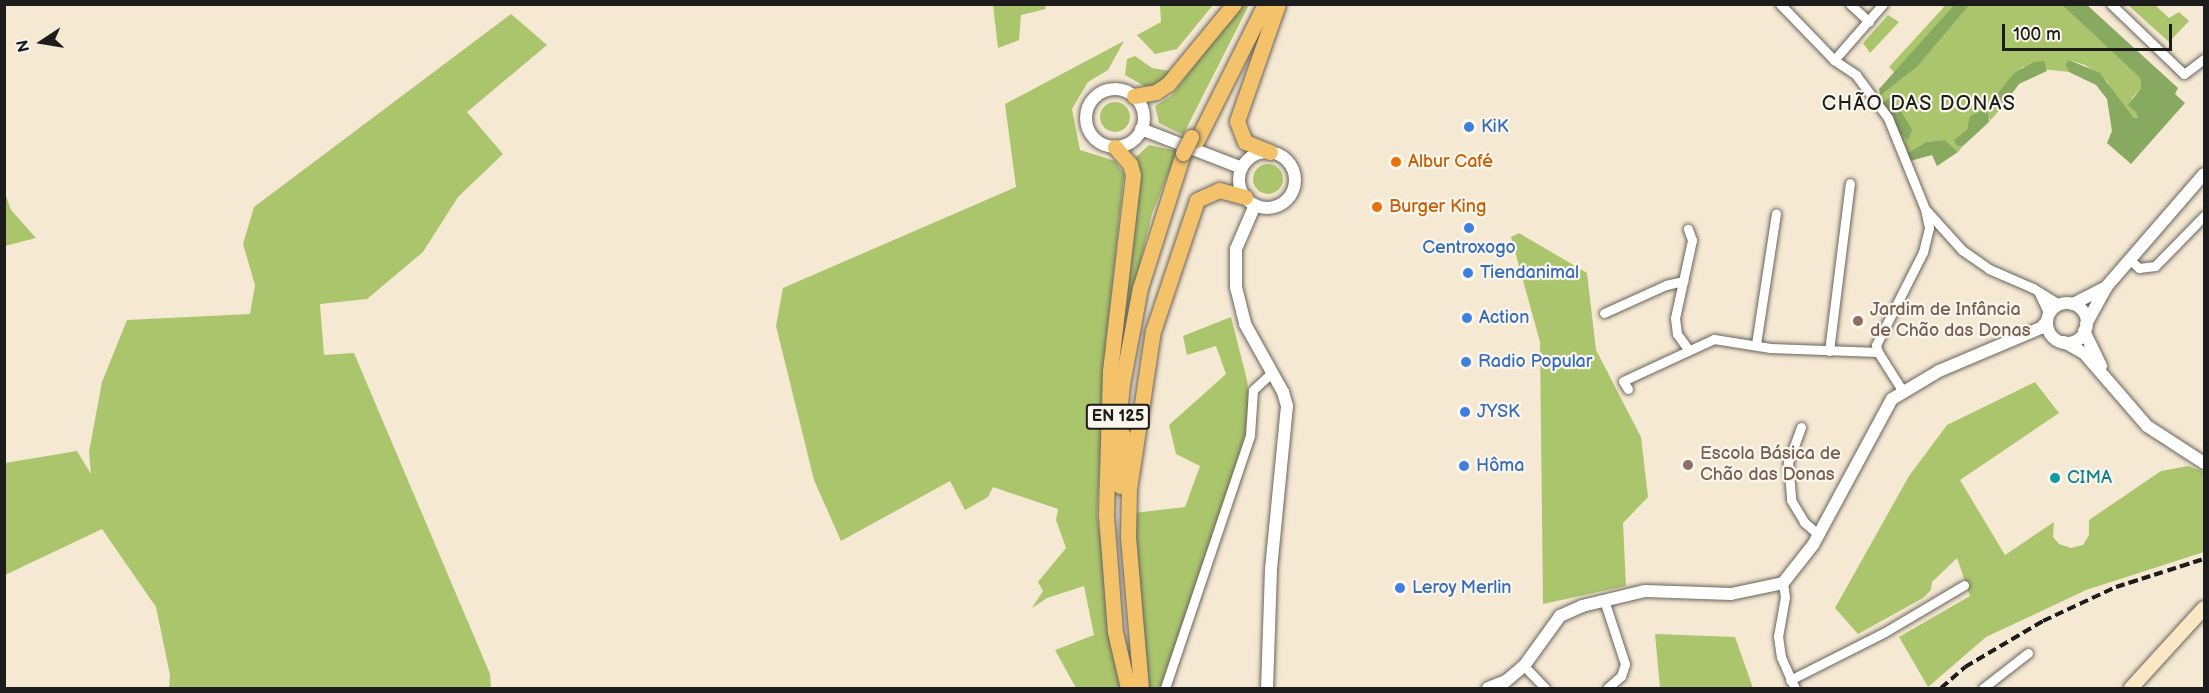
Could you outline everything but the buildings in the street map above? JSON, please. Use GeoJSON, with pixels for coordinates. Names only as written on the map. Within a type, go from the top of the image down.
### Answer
{"type":"FeatureCollection","features":[{"type":"Feature","properties":{"kind":"main road"},"geometry":{"type":"LineString","coordinates":[[1134,96],[1156,92],[1168,84],[1234,4]]}},
{"type":"Feature","properties":{"kind":"main road","name":"EN 125"},"geometry":{"type":"LineString","coordinates":[[1129,688],[1120,635],[1113,537],[1116,435],[1140,288],[1187,154],[1257,4]]}},
{"type":"Feature","properties":{"kind":"main road","name":"EN 125"},"geometry":{"type":"LineString","coordinates":[[1194,139],[1265,4]]}},
{"type":"Feature","properties":{"kind":"main road"},"geometry":{"type":"LineString","coordinates":[[1270,152],[1245,141],[1237,121],[1278,4]]}},
{"type":"Feature","properties":{"kind":"main road"},"geometry":{"type":"LineString","coordinates":[[1115,147],[1131,164],[1133,175],[1110,371],[1106,515],[1116,632],[1129,688]]}},
{"type":"Feature","properties":{"kind":"main road","name":"EN 125"},"geometry":{"type":"LineString","coordinates":[[1140,688],[1121,539],[1124,424],[1143,303],[1187,154]]}},
{"type":"Feature","properties":{"kind":"main road"},"geometry":{"type":"LineString","coordinates":[[1140,688],[1129,546],[1129,489],[1153,331],[1197,200],[1219,190],[1250,201]]}},
{"type":"Feature","properties":{"kind":"main road"},"geometry":{"type":"LineString","coordinates":[[2132,688],[2205,608]]}},
{"type":"Feature","properties":{"kind":"street"},"geometry":{"type":"LineString","coordinates":[[1780,4],[1834,60],[1856,75],[1888,118],[1925,209],[1929,228],[1923,252],[1876,345],[1902,390]]}},
{"type":"Feature","properties":{"kind":"street"},"geometry":{"type":"LineString","coordinates":[[1850,4],[1869,22]]}},
{"type":"Feature","properties":{"kind":"street"},"geometry":{"type":"LineString","coordinates":[[1834,60],[1883,4]]}},
{"type":"Feature","properties":{"kind":"street"},"geometry":{"type":"LineString","coordinates":[[2111,4],[2184,74],[2205,59]]}},
{"type":"Feature","properties":{"kind":"street"},"geometry":{"type":"LineString","coordinates":[[1120,89],[1134,96],[1143,111],[1142,129],[1131,142],[1115,147],[1093,137],[1086,111],[1104,91],[1120,89]]}},
{"type":"Feature","properties":{"kind":"street"},"geometry":{"type":"LineString","coordinates":[[1142,129],[1242,168]]}},
{"type":"Feature","properties":{"kind":"street"},"geometry":{"type":"LineString","coordinates":[[1270,152],[1289,162],[1294,188],[1278,207],[1250,201],[1239,183],[1242,168],[1254,156],[1270,152]]}},
{"type":"Feature","properties":{"kind":"street"},"geometry":{"type":"LineString","coordinates":[[2013,338],[2060,341],[2078,339],[2107,286],[2205,174]]}},
{"type":"Feature","properties":{"kind":"street"},"geometry":{"type":"LineString","coordinates":[[1829,351],[1850,183]]}},
{"type":"Feature","properties":{"kind":"street"},"geometry":{"type":"LineString","coordinates":[[1250,201],[1236,249],[1236,288],[1245,324],[1283,392],[1287,417],[1271,569],[1267,688]]}},
{"type":"Feature","properties":{"kind":"street"},"geometry":{"type":"LineString","coordinates":[[1925,209],[1962,250],[1989,269],[2033,288],[2059,304],[2073,304],[2107,286]]}},
{"type":"Feature","properties":{"kind":"street"},"geometry":{"type":"LineString","coordinates":[[1756,344],[1776,214]]}},
{"type":"Feature","properties":{"kind":"street"},"geometry":{"type":"LineString","coordinates":[[2130,260],[2139,268],[2155,266],[2205,216]]}},
{"type":"Feature","properties":{"kind":"street"},"geometry":{"type":"LineString","coordinates":[[1688,229],[1692,240],[1675,318],[1677,334],[1688,349]]}},
{"type":"Feature","properties":{"kind":"street"},"geometry":{"type":"LineString","coordinates":[[1604,313],[1666,285],[1684,281]]}},
{"type":"Feature","properties":{"kind":"street"},"geometry":{"type":"LineString","coordinates":[[2033,288],[2045,301],[2050,334],[2084,353],[2147,426],[2205,463]]}},
{"type":"Feature","properties":{"kind":"street"},"geometry":{"type":"LineString","coordinates":[[1488,688],[1524,666],[1545,631],[1560,616],[1604,600],[1646,591],[1743,593],[1783,583],[1818,534],[1892,399],[1902,390],[2013,338],[2041,328],[2059,304]]}},
{"type":"Feature","properties":{"kind":"street"},"geometry":{"type":"LineString","coordinates":[[2073,304],[2082,311],[2085,328],[2105,376]]}},
{"type":"Feature","properties":{"kind":"street"},"geometry":{"type":"LineString","coordinates":[[1628,389],[1623,381],[1688,349],[1714,339],[1829,351],[1878,352]]}},
{"type":"Feature","properties":{"kind":"street"},"geometry":{"type":"LineString","coordinates":[[1165,688],[1250,435],[1253,390],[1272,372]]}},
{"type":"Feature","properties":{"kind":"street"},"geometry":{"type":"LineString","coordinates":[[1801,427],[1788,462],[1791,500],[1804,522],[1818,534]]}},
{"type":"Feature","properties":{"kind":"street"},"geometry":{"type":"LineString","coordinates":[[1783,583],[1785,597],[1778,636],[1792,684],[1886,632],[1964,585]]}},
{"type":"Feature","properties":{"kind":"street"},"geometry":{"type":"LineString","coordinates":[[1604,600],[1624,664],[1621,675],[1607,688]]}},
{"type":"Feature","properties":{"kind":"street"},"geometry":{"type":"LineString","coordinates":[[1983,688],[2028,654]]}},
{"type":"Feature","properties":{"kind":"street"},"geometry":{"type":"LineString","coordinates":[[1524,666],[1545,688]]}},
{"type":"Feature","properties":{"kind":"green space"},"geometry":{"type":"Polygon","coordinates":[[[1160,4],[1213,5],[1177,49],[1155,54],[1137,35],[1161,22],[1160,4]]]}},
{"type":"Feature","properties":{"kind":"green space"},"geometry":{"type":"Polygon","coordinates":[[[1969,4],[2062,5],[2140,78],[2141,88],[2132,98],[2138,118],[2126,114],[2107,81],[2085,65],[2069,60],[2065,64],[2069,72],[2023,67],[1993,101],[2002,107],[1989,122],[1990,118],[1955,140],[1963,146],[1958,152],[1945,140],[1926,142],[1906,154],[1900,134],[1908,140],[1907,121],[1892,94],[1883,103],[1880,96],[1917,67],[1969,4]]]}},
{"type":"Feature","properties":{"kind":"green space"},"geometry":{"type":"Polygon","coordinates":[[[993,5],[1045,5],[1046,9],[1021,15],[1019,40],[998,48],[993,5]]]}},
{"type":"Feature","properties":{"kind":"green space"},"geometry":{"type":"Polygon","coordinates":[[[1241,5],[1249,5],[1183,135],[1159,123],[1155,106],[1171,96],[1241,5]]]}},
{"type":"Feature","properties":{"kind":"green space"},"geometry":{"type":"Polygon","coordinates":[[[1942,5],[1954,5],[1895,73],[1889,67],[1944,7],[1942,5]]]}},
{"type":"Feature","properties":{"kind":"green space"},"geometry":{"type":"Polygon","coordinates":[[[1954,5],[1969,5],[1917,67],[1880,96],[1879,89],[1954,5]]]}},
{"type":"Feature","properties":{"kind":"green space"},"geometry":{"type":"Polygon","coordinates":[[[2062,5],[2087,5],[2178,88],[2175,94],[2185,103],[2131,164],[2107,143],[2112,131],[2107,99],[2096,85],[2069,72],[2065,64],[2069,60],[2100,73],[2133,117],[2138,118],[2136,112],[2128,105],[2141,88],[2140,78],[2062,5]]]}},
{"type":"Feature","properties":{"kind":"green space"},"geometry":{"type":"Polygon","coordinates":[[[2128,5],[2155,5],[2169,18],[2179,12],[2189,21],[2169,42],[2128,5]]]}},
{"type":"Feature","properties":{"kind":"green space"},"geometry":{"type":"Polygon","coordinates":[[[511,14],[547,45],[467,112],[503,154],[458,197],[423,252],[367,299],[320,304],[324,355],[354,353],[490,674],[491,688],[169,688],[170,675],[156,607],[102,529],[5,575],[5,463],[77,451],[91,474],[89,452],[102,382],[127,320],[250,314],[255,285],[243,244],[254,207],[511,14]]]}},
{"type":"Feature","properties":{"kind":"green space"},"geometry":{"type":"Polygon","coordinates":[[[1888,15],[1899,22],[1870,53],[1863,43],[1888,15]]]}},
{"type":"Feature","properties":{"kind":"green space"},"geometry":{"type":"Polygon","coordinates":[[[1124,41],[1108,70],[1088,82],[1072,109],[1080,150],[1115,161],[1124,174],[1107,337],[1097,514],[1120,688],[1076,688],[1055,650],[1094,635],[1084,586],[1047,598],[1032,608],[1043,591],[1038,582],[1066,548],[1056,520],[1058,509],[993,487],[988,497],[965,510],[950,481],[841,541],[814,480],[776,326],[783,288],[1016,187],[1005,104],[1124,41]]]}},
{"type":"Feature","properties":{"kind":"green space"},"geometry":{"type":"Polygon","coordinates":[[[1135,56],[1152,68],[1170,71],[1155,87],[1146,87],[1125,75],[1127,59],[1135,56]]]}},
{"type":"Feature","properties":{"kind":"green space"},"geometry":{"type":"Polygon","coordinates":[[[2044,61],[2047,71],[2019,84],[2002,107],[1994,105],[1998,93],[2014,73],[2034,62],[2044,61]]]}},
{"type":"Feature","properties":{"kind":"green space"},"geometry":{"type":"Polygon","coordinates":[[[1892,94],[1912,130],[1908,140],[1900,134],[1883,103],[1892,94]]]}},
{"type":"Feature","properties":{"kind":"green space"},"geometry":{"type":"Polygon","coordinates":[[[1115,102],[1126,106],[1130,117],[1126,128],[1115,132],[1104,128],[1100,117],[1104,106],[1115,102]]]}},
{"type":"Feature","properties":{"kind":"green space"},"geometry":{"type":"Polygon","coordinates":[[[1983,110],[1988,113],[1989,122],[1963,146],[1957,146],[1954,140],[1967,130],[1970,116],[1983,110]]]}},
{"type":"Feature","properties":{"kind":"green space"},"geometry":{"type":"Polygon","coordinates":[[[1945,140],[1958,152],[1937,166],[1932,155],[1910,161],[1906,154],[1926,142],[1945,140]]]}},
{"type":"Feature","properties":{"kind":"green space"},"geometry":{"type":"Polygon","coordinates":[[[1149,145],[1177,151],[1152,214],[1119,350],[1139,183],[1136,157],[1149,145]]]}},
{"type":"Feature","properties":{"kind":"green space"},"geometry":{"type":"Polygon","coordinates":[[[1268,164],[1279,168],[1283,179],[1279,190],[1268,194],[1257,190],[1253,179],[1257,168],[1268,164]]]}},
{"type":"Feature","properties":{"kind":"green space"},"geometry":{"type":"Polygon","coordinates":[[[5,193],[11,210],[36,238],[5,246],[5,193]]]}},
{"type":"Feature","properties":{"kind":"green space"},"geometry":{"type":"Polygon","coordinates":[[[1519,233],[1587,273],[1596,350],[1641,437],[1648,497],[1623,523],[1626,586],[1543,604],[1540,342],[1511,237],[1519,233]]]}},
{"type":"Feature","properties":{"kind":"green space"},"geometry":{"type":"Polygon","coordinates":[[[1231,317],[1247,380],[1251,414],[1246,444],[1160,688],[1145,688],[1137,631],[1134,513],[1185,507],[1200,466],[1176,454],[1169,425],[1226,374],[1216,346],[1187,355],[1183,336],[1231,317]]]}},
{"type":"Feature","properties":{"kind":"green space"},"geometry":{"type":"Polygon","coordinates":[[[2035,382],[2059,413],[1960,480],[2005,555],[2054,522],[2053,537],[2059,544],[2071,548],[2083,545],[2089,535],[2089,520],[2161,471],[2188,466],[2204,472],[2204,552],[2086,590],[1986,637],[1928,687],[1899,637],[1970,596],[1957,558],[1932,582],[1931,590],[1923,598],[1858,634],[1835,608],[1909,476],[1947,425],[2035,382]]]}},
{"type":"Feature","properties":{"kind":"green space"},"geometry":{"type":"Polygon","coordinates":[[[1655,634],[1735,637],[1753,688],[1660,688],[1655,634]]]}},
{"type":"Feature","properties":{"kind":"railway"},"geometry":{"type":"LineString","coordinates":[[1941,688],[1965,667],[2043,621],[2116,587],[2204,559]]}},
{"type":"Feature","properties":{"kind":"place","name":"KiK"},"geometry":{"type":"Point","coordinates":[1469,127]}},
{"type":"Feature","properties":{"kind":"place","name":"Albur Café"},"geometry":{"type":"Point","coordinates":[1396,162]}},
{"type":"Feature","properties":{"kind":"place","name":"Burger King"},"geometry":{"type":"Point","coordinates":[1377,207]}},
{"type":"Feature","properties":{"kind":"place","name":"Centroxogo"},"geometry":{"type":"Point","coordinates":[1469,228]}},
{"type":"Feature","properties":{"kind":"place","name":"Tiendanimal"},"geometry":{"type":"Point","coordinates":[1468,273]}},
{"type":"Feature","properties":{"kind":"place","name":"Action"},"geometry":{"type":"Point","coordinates":[1467,318]}},
{"type":"Feature","properties":{"kind":"place","name":"Jardim de Infância de Chão das Donas"},"geometry":{"type":"Point","coordinates":[1858,321]}},
{"type":"Feature","properties":{"kind":"place","name":"Radio Popular"},"geometry":{"type":"Point","coordinates":[1466,362]}},
{"type":"Feature","properties":{"kind":"place","name":"JYSK"},"geometry":{"type":"Point","coordinates":[1465,412]}},
{"type":"Feature","properties":{"kind":"place","name":"Escola Básica de Chão das Donas"},"geometry":{"type":"Point","coordinates":[1688,465]}},
{"type":"Feature","properties":{"kind":"place","name":"Hôma"},"geometry":{"type":"Point","coordinates":[1464,466]}},
{"type":"Feature","properties":{"kind":"place","name":"CIMA"},"geometry":{"type":"Point","coordinates":[2055,478]}},
{"type":"Feature","properties":{"kind":"place","name":"Leroy Merlin"},"geometry":{"type":"Point","coordinates":[1400,588]}},
{"type":"Feature","properties":{"kind":"district","name":"CHÃO DAS DONAS"},"geometry":{"type":"Point","coordinates":[1919,104]}}]}
